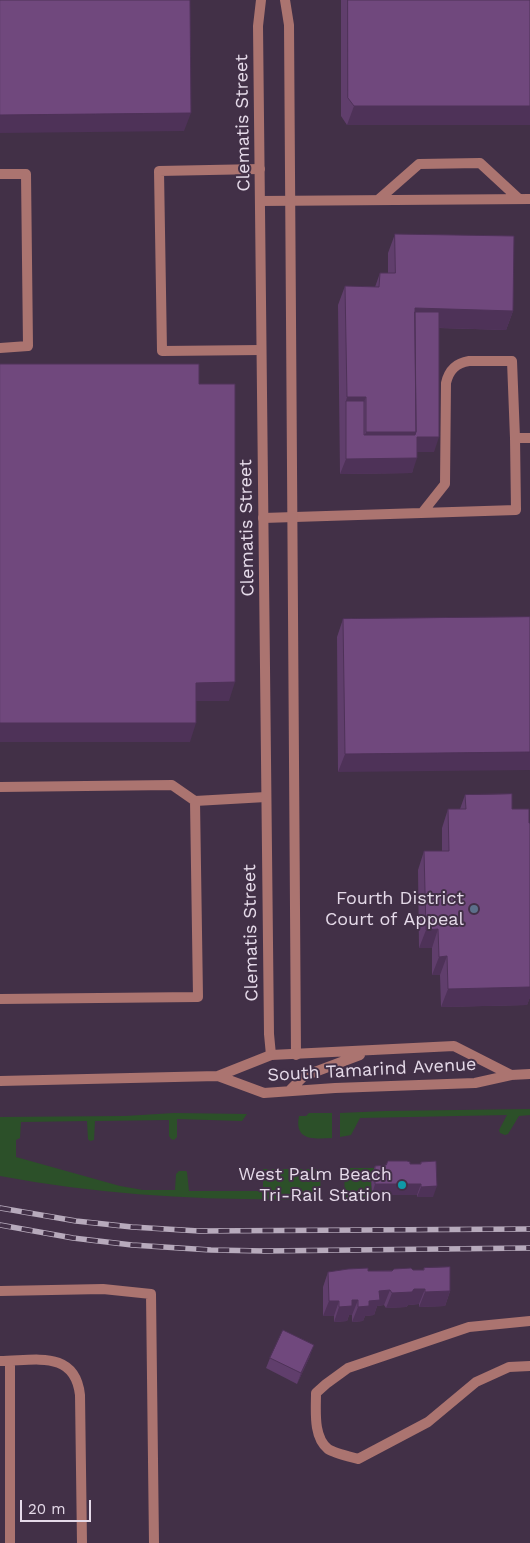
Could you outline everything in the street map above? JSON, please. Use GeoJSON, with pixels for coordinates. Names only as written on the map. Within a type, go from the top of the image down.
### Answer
{"type":"FeatureCollection","features":[{"type":"Feature","properties":{"kind":"street","name":"Clematis Street"},"geometry":{"type":"LineString","coordinates":[[261,0],[258,26],[261,350],[268,1034],[271,1055]]}},
{"type":"Feature","properties":{"kind":"street"},"geometry":{"type":"LineString","coordinates":[[285,0],[289,25],[296,1054]]}},
{"type":"Feature","properties":{"kind":"street"},"geometry":{"type":"LineString","coordinates":[[378,200],[419,164],[480,163],[519,199]]}},
{"type":"Feature","properties":{"kind":"street"},"geometry":{"type":"LineString","coordinates":[[260,168],[160,171],[162,351],[261,350]]}},
{"type":"Feature","properties":{"kind":"street"},"geometry":{"type":"LineString","coordinates":[[0,174],[26,174],[28,346],[0,348]]}},
{"type":"Feature","properties":{"kind":"street"},"geometry":{"type":"LineString","coordinates":[[260,201],[530,198]]}},
{"type":"Feature","properties":{"kind":"street"},"geometry":{"type":"LineString","coordinates":[[263,518],[292,517],[422,513],[516,510],[512,361],[469,361],[456,365],[447,376],[445,484],[422,513]]}},
{"type":"Feature","properties":{"kind":"street"},"geometry":{"type":"LineString","coordinates":[[515,438],[530,438]]}},
{"type":"Feature","properties":{"kind":"street"},"geometry":{"type":"LineString","coordinates":[[0,787],[172,784],[195,801],[266,797]]}},
{"type":"Feature","properties":{"kind":"street"},"geometry":{"type":"LineString","coordinates":[[0,999],[198,997],[195,801]]}},
{"type":"Feature","properties":{"kind":"street"},"geometry":{"type":"LineString","coordinates":[[0,1081],[218,1076],[271,1055],[454,1046],[511,1075]]}},
{"type":"Feature","properties":{"kind":"street"},"geometry":{"type":"LineString","coordinates":[[289,1091],[304,1076],[372,1050]]}},
{"type":"Feature","properties":{"kind":"street","name":"South Tamarind Avenue"},"geometry":{"type":"LineString","coordinates":[[218,1076],[264,1093],[335,1088],[475,1083],[511,1075],[530,1074]]}},
{"type":"Feature","properties":{"kind":"street"},"geometry":{"type":"LineString","coordinates":[[0,1291],[103,1289],[151,1294],[154,1543]]}},
{"type":"Feature","properties":{"kind":"street"},"geometry":{"type":"LineString","coordinates":[[530,1322],[469,1328],[348,1368],[316,1394],[319,1436],[329,1450],[358,1459],[428,1422],[476,1382],[509,1367],[530,1366]]}},
{"type":"Feature","properties":{"kind":"street"},"geometry":{"type":"LineString","coordinates":[[10,1543],[5,1361],[50,1360],[60,1362],[68,1368],[75,1375],[79,1385],[82,1543]]}},
{"type":"Feature","properties":{"kind":"green space"},"geometry":{"type":"Polygon","coordinates":[[[530,1109],[530,1115],[519,1116],[508,1134],[505,1135],[500,1133],[499,1130],[507,1115],[360,1118],[351,1135],[340,1137],[340,1113],[530,1109]]]}},
{"type":"Feature","properties":{"kind":"green space"},"geometry":{"type":"Polygon","coordinates":[[[174,1113],[247,1114],[242,1121],[177,1119],[177,1137],[174,1140],[169,1136],[169,1120],[95,1121],[94,1140],[90,1141],[88,1139],[87,1121],[21,1122],[20,1138],[16,1140],[16,1157],[120,1186],[143,1190],[175,1190],[176,1174],[179,1171],[186,1171],[189,1191],[263,1191],[263,1169],[320,1169],[321,1199],[240,1199],[160,1196],[40,1183],[0,1176],[0,1117],[125,1116],[174,1113]]]}},
{"type":"Feature","properties":{"kind":"green space"},"geometry":{"type":"Polygon","coordinates":[[[309,1113],[332,1113],[332,1138],[312,1138],[302,1134],[298,1124],[299,1116],[306,1116],[309,1113]]]}},
{"type":"Feature","properties":{"kind":"green space"},"geometry":{"type":"Polygon","coordinates":[[[348,1168],[378,1168],[371,1176],[372,1199],[345,1199],[344,1173],[348,1168]]]}},
{"type":"Feature","properties":{"kind":"building"},"geometry":{"type":"Polygon","coordinates":[[[0,0],[190,0],[191,113],[0,115],[0,0]]]}},
{"type":"Feature","properties":{"kind":"building"},"geometry":{"type":"Polygon","coordinates":[[[348,0],[530,0],[530,106],[354,106],[348,98],[348,0]]]}},
{"type":"Feature","properties":{"kind":"building"},"geometry":{"type":"Polygon","coordinates":[[[395,234],[514,236],[513,311],[415,308],[416,432],[366,432],[366,397],[347,397],[345,286],[379,287],[380,273],[395,273],[395,234]]]}},
{"type":"Feature","properties":{"kind":"building"},"geometry":{"type":"Polygon","coordinates":[[[415,312],[439,312],[439,437],[417,437],[417,458],[346,459],[346,401],[364,401],[364,435],[415,435],[415,312]]]}},
{"type":"Feature","properties":{"kind":"building"},"geometry":{"type":"Polygon","coordinates":[[[0,364],[199,364],[199,384],[235,384],[235,682],[196,683],[196,723],[0,723],[0,364]]]}},
{"type":"Feature","properties":{"kind":"building"},"geometry":{"type":"Polygon","coordinates":[[[530,617],[530,752],[345,754],[343,619],[530,617]]]}},
{"type":"Feature","properties":{"kind":"building","name":"Fourth District Court of Appeal"},"geometry":{"type":"Polygon","coordinates":[[[512,794],[512,809],[529,809],[530,987],[448,989],[447,956],[439,957],[438,929],[426,930],[424,851],[449,851],[448,809],[466,809],[465,795],[512,794]]]}},
{"type":"Feature","properties":{"kind":"building"},"geometry":{"type":"Polygon","coordinates":[[[388,1161],[407,1161],[410,1164],[421,1164],[421,1162],[436,1161],[437,1186],[421,1187],[421,1184],[375,1184],[375,1166],[386,1165],[388,1161]]]}},
{"type":"Feature","properties":{"kind":"building"},"geometry":{"type":"Polygon","coordinates":[[[450,1267],[450,1291],[425,1292],[425,1289],[414,1289],[412,1292],[392,1293],[390,1290],[379,1291],[380,1300],[369,1301],[369,1306],[358,1307],[358,1300],[352,1300],[352,1306],[339,1307],[339,1301],[329,1301],[328,1272],[368,1268],[368,1271],[392,1271],[394,1269],[411,1268],[413,1270],[424,1270],[424,1268],[450,1267]]]}},
{"type":"Feature","properties":{"kind":"building"},"geometry":{"type":"Polygon","coordinates":[[[283,1330],[314,1345],[301,1373],[270,1358],[283,1330]]]}},
{"type":"Feature","properties":{"kind":"railway"},"geometry":{"type":"LineString","coordinates":[[0,1208],[76,1221],[199,1231],[530,1229]]}},
{"type":"Feature","properties":{"kind":"railway"},"geometry":{"type":"LineString","coordinates":[[0,1225],[73,1238],[132,1245],[211,1250],[530,1248]]}},
{"type":"Feature","properties":{"kind":"place","name":"Fourth District Court of Appeal"},"geometry":{"type":"Point","coordinates":[474,909]}},
{"type":"Feature","properties":{"kind":"place","name":"West Palm Beach Tri-Rail Station"},"geometry":{"type":"Point","coordinates":[402,1185]}}]}
